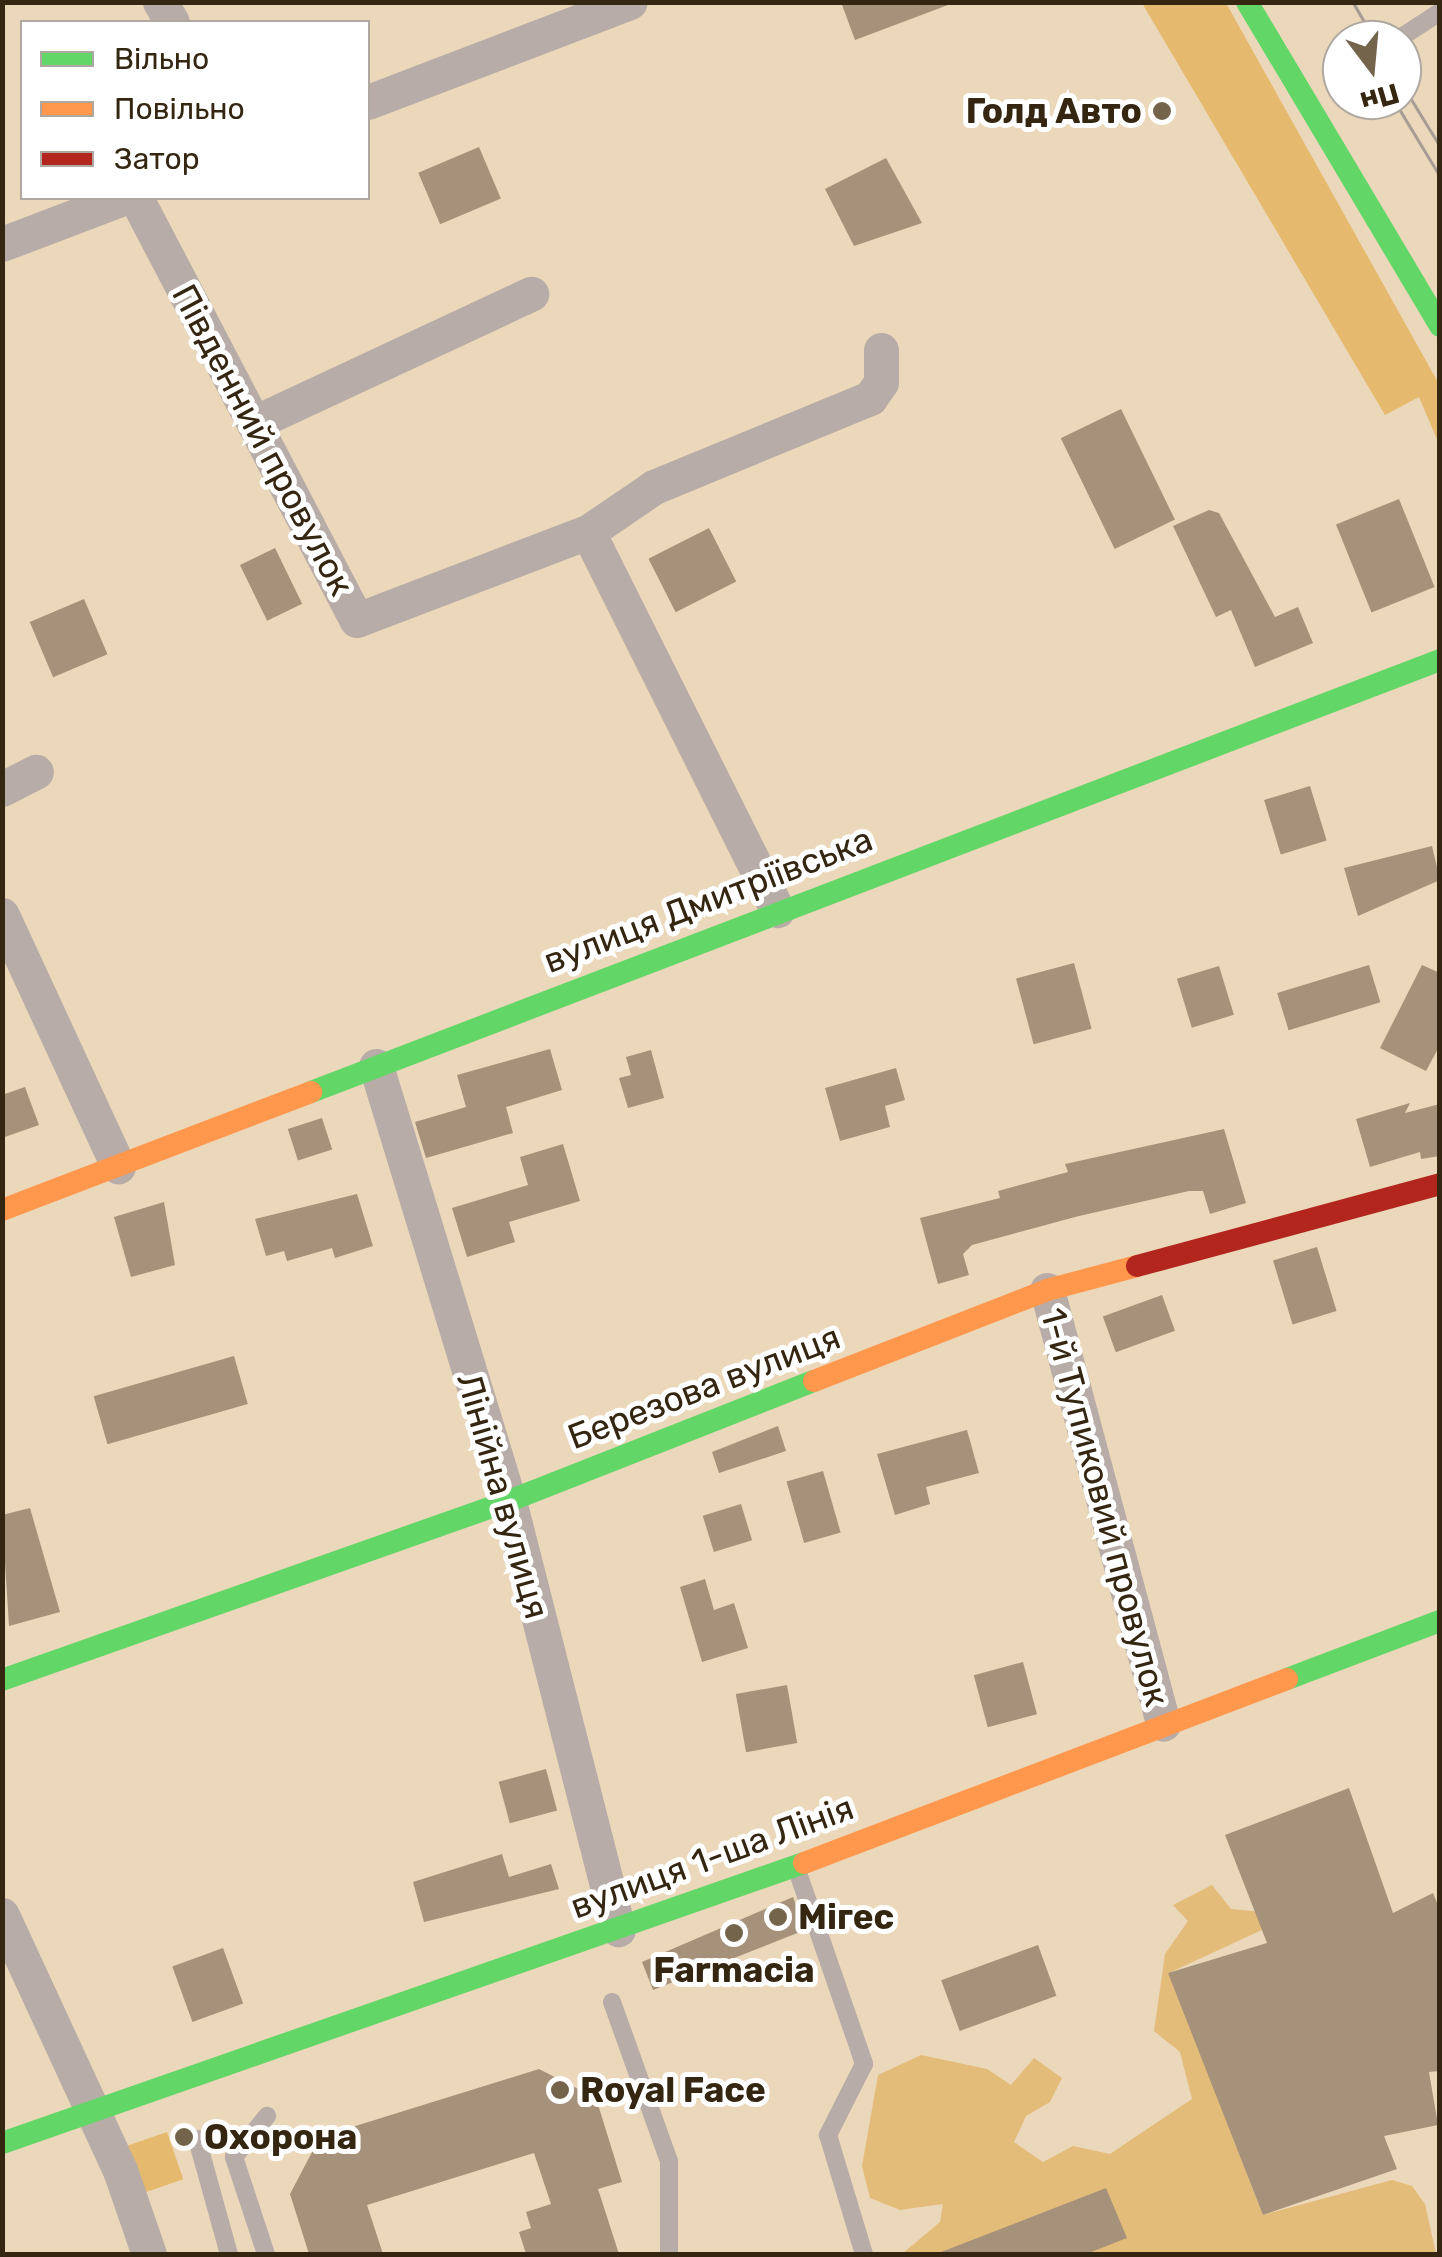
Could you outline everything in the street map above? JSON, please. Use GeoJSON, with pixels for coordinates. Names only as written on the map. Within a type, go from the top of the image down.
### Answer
{"type":"FeatureCollection","features":[{"type":"Feature","properties":{"kind":"street"},"geometry":{"type":"LineString","coordinates":[[370,101],[559,14],[630,2]]}},
{"type":"Feature","properties":{"kind":"street"},"geometry":{"type":"LineString","coordinates":[[1247,2],[1440,326]]}},
{"type":"Feature","properties":{"kind":"street"},"geometry":{"type":"LineString","coordinates":[[2,244],[118,200]]}},
{"type":"Feature","properties":{"kind":"street","name":"Південний провулок"},"geometry":{"type":"LineString","coordinates":[[137,200],[357,620],[588,532]]}},
{"type":"Feature","properties":{"kind":"street"},"geometry":{"type":"LineString","coordinates":[[254,423],[531,294]]}},
{"type":"Feature","properties":{"kind":"street"},"geometry":{"type":"LineString","coordinates":[[777,910],[588,532],[654,487],[870,398],[881,382],[881,350]]}},
{"type":"Feature","properties":{"kind":"street","name":"вулиця Дмитріївська"},"geometry":{"type":"LineString","coordinates":[[2,1210],[777,910],[1440,660]]}},
{"type":"Feature","properties":{"kind":"street"},"geometry":{"type":"LineString","coordinates":[[2,788],[36,772]]}},
{"type":"Feature","properties":{"kind":"street"},"geometry":{"type":"LineString","coordinates":[[2,915],[118,1166]]}},
{"type":"Feature","properties":{"kind":"street","name":"Лінійна вулиця"},"geometry":{"type":"LineString","coordinates":[[376,1066],[509,1501],[618,1930]]}},
{"type":"Feature","properties":{"kind":"street","name":"Березова вулиця"},"geometry":{"type":"LineString","coordinates":[[2,1680],[509,1501],[1047,1290],[1440,1184]]}},
{"type":"Feature","properties":{"kind":"street","name":"1-й Тупиковий провулок"},"geometry":{"type":"LineString","coordinates":[[1047,1290],[1164,1724]]}},
{"type":"Feature","properties":{"kind":"street","name":"вулиця 1-ша Лінія"},"geometry":{"type":"LineString","coordinates":[[2,2143],[796,1866],[1440,1621]]}},
{"type":"Feature","properties":{"kind":"street"},"geometry":{"type":"LineString","coordinates":[[2,1915],[87,2111],[120,2170],[150,2254]]}},
{"type":"Feature","properties":{"kind":"lane"},"geometry":{"type":"LineString","coordinates":[[796,1866],[864,2064],[828,2135],[864,2254]]}},
{"type":"Feature","properties":{"kind":"lane"},"geometry":{"type":"LineString","coordinates":[[612,2002],[670,2161],[669,2254]]}},
{"type":"Feature","properties":{"kind":"lane"},"geometry":{"type":"LineString","coordinates":[[266,2254],[234,2157],[267,2116]]}},
{"type":"Feature","properties":{"kind":"lane"},"geometry":{"type":"LineString","coordinates":[[197,2139],[230,2254]]}},
{"type":"Feature","properties":{"kind":"shaded area"},"geometry":{"type":"Polygon","coordinates":[[[1142,3],[1226,3],[1439,384],[1439,444],[1419,397],[1385,415],[1142,3]]]}},
{"type":"Feature","properties":{"kind":"shaded area"},"geometry":{"type":"Polygon","coordinates":[[[1212,1885],[1231,1909],[1294,1915],[1169,1973],[1263,2215],[1392,2180],[1412,2186],[1425,2204],[1436,2254],[902,2254],[940,2222],[943,2204],[900,2210],[870,2198],[862,2166],[878,2075],[921,2055],[987,2069],[1011,2085],[1034,2058],[1062,2078],[1050,2102],[1026,2116],[1014,2142],[1043,2162],[1073,2146],[1110,2154],[1192,2099],[1180,2052],[1154,2031],[1165,1954],[1188,1921],[1173,1905],[1212,1885]]]}},
{"type":"Feature","properties":{"kind":"shaded area"},"geometry":{"type":"Polygon","coordinates":[[[167,2132],[183,2179],[143,2193],[126,2146],[167,2132]]]}},
{"type":"Feature","properties":{"kind":"building"},"geometry":{"type":"Polygon","coordinates":[[[841,2],[948,2],[948,5],[855,40],[841,2]]]}},
{"type":"Feature","properties":{"kind":"building"},"geometry":{"type":"Polygon","coordinates":[[[479,147],[501,199],[440,224],[418,173],[479,147]]]}},
{"type":"Feature","properties":{"kind":"building"},"geometry":{"type":"Polygon","coordinates":[[[886,158],[922,223],[854,246],[825,189],[886,158]]]}},
{"type":"Feature","properties":{"kind":"building"},"geometry":{"type":"Polygon","coordinates":[[[1121,409],[1175,520],[1115,549],[1061,438],[1121,409]]]}},
{"type":"Feature","properties":{"kind":"building"},"geometry":{"type":"Polygon","coordinates":[[[1399,499],[1435,587],[1372,613],[1336,524],[1399,499]]]}},
{"type":"Feature","properties":{"kind":"building"},"geometry":{"type":"Polygon","coordinates":[[[1209,510],[1219,513],[1275,617],[1298,607],[1313,643],[1255,667],[1231,610],[1216,617],[1173,526],[1209,510]]]}},
{"type":"Feature","properties":{"kind":"building"},"geometry":{"type":"Polygon","coordinates":[[[709,528],[736,581],[676,612],[648,559],[709,528]]]}},
{"type":"Feature","properties":{"kind":"building"},"geometry":{"type":"Polygon","coordinates":[[[275,548],[302,604],[267,621],[240,565],[275,548]]]}},
{"type":"Feature","properties":{"kind":"building"},"geometry":{"type":"Polygon","coordinates":[[[84,599],[107,654],[53,677],[30,622],[84,599]]]}},
{"type":"Feature","properties":{"kind":"building"},"geometry":{"type":"Polygon","coordinates":[[[1310,786],[1327,841],[1281,855],[1264,800],[1310,786]]]}},
{"type":"Feature","properties":{"kind":"building"},"geometry":{"type":"Polygon","coordinates":[[[1432,846],[1440,880],[1358,916],[1344,868],[1432,846]]]}},
{"type":"Feature","properties":{"kind":"building"},"geometry":{"type":"Polygon","coordinates":[[[1074,963],[1092,1029],[1034,1044],[1016,979],[1074,963]]]}},
{"type":"Feature","properties":{"kind":"building"},"geometry":{"type":"Polygon","coordinates":[[[1369,965],[1380,1002],[1289,1030],[1277,993],[1369,965]]]}},
{"type":"Feature","properties":{"kind":"building"},"geometry":{"type":"Polygon","coordinates":[[[1422,965],[1440,973],[1440,1045],[1426,1071],[1380,1048],[1422,965]]]}},
{"type":"Feature","properties":{"kind":"building"},"geometry":{"type":"Polygon","coordinates":[[[1219,966],[1234,1015],[1192,1028],[1177,979],[1219,966]]]}},
{"type":"Feature","properties":{"kind":"building"},"geometry":{"type":"Polygon","coordinates":[[[550,1049],[562,1090],[506,1107],[513,1133],[426,1158],[415,1122],[466,1107],[457,1075],[550,1049]]]}},
{"type":"Feature","properties":{"kind":"building"},"geometry":{"type":"Polygon","coordinates":[[[651,1050],[664,1098],[628,1108],[619,1078],[631,1075],[626,1057],[651,1050]]]}},
{"type":"Feature","properties":{"kind":"building"},"geometry":{"type":"Polygon","coordinates":[[[896,1068],[905,1100],[885,1106],[890,1127],[840,1141],[825,1088],[896,1068]]]}},
{"type":"Feature","properties":{"kind":"building"},"geometry":{"type":"Polygon","coordinates":[[[25,1087],[39,1125],[2,1138],[2,1095],[25,1087]]]}},
{"type":"Feature","properties":{"kind":"building"},"geometry":{"type":"Polygon","coordinates":[[[1410,1103],[1405,1113],[1440,1104],[1440,1156],[1421,1159],[1420,1152],[1370,1167],[1356,1119],[1410,1103]]]}},
{"type":"Feature","properties":{"kind":"building"},"geometry":{"type":"Polygon","coordinates":[[[322,1118],[332,1149],[298,1161],[288,1129],[322,1118]]]}},
{"type":"Feature","properties":{"kind":"building"},"geometry":{"type":"Polygon","coordinates":[[[1224,1129],[1246,1203],[1210,1214],[1203,1191],[1189,1191],[1079,1216],[972,1245],[963,1254],[969,1275],[938,1284],[920,1218],[1000,1198],[998,1191],[1068,1172],[1065,1164],[1224,1129]]]}},
{"type":"Feature","properties":{"kind":"building"},"geometry":{"type":"Polygon","coordinates":[[[563,1144],[580,1201],[509,1222],[515,1242],[467,1257],[452,1208],[528,1185],[520,1157],[563,1144]]]}},
{"type":"Feature","properties":{"kind":"building"},"geometry":{"type":"Polygon","coordinates":[[[357,1194],[373,1246],[335,1258],[332,1248],[287,1261],[284,1251],[266,1256],[255,1219],[357,1194]]]}},
{"type":"Feature","properties":{"kind":"building"},"geometry":{"type":"Polygon","coordinates":[[[164,1202],[175,1265],[131,1277],[114,1217],[164,1202]]]}},
{"type":"Feature","properties":{"kind":"building"},"geometry":{"type":"Polygon","coordinates":[[[1317,1247],[1337,1311],[1293,1325],[1273,1260],[1317,1247]]]}},
{"type":"Feature","properties":{"kind":"building"},"geometry":{"type":"Polygon","coordinates":[[[1162,1295],[1175,1331],[1116,1352],[1103,1317],[1162,1295]]]}},
{"type":"Feature","properties":{"kind":"building"},"geometry":{"type":"Polygon","coordinates":[[[234,1356],[248,1404],[107,1444],[94,1396],[234,1356]]]}},
{"type":"Feature","properties":{"kind":"building"},"geometry":{"type":"Polygon","coordinates":[[[778,1426],[786,1451],[719,1473],[712,1452],[778,1426]]]}},
{"type":"Feature","properties":{"kind":"building"},"geometry":{"type":"Polygon","coordinates":[[[967,1430],[979,1473],[926,1487],[930,1504],[895,1515],[877,1454],[967,1430]]]}},
{"type":"Feature","properties":{"kind":"building"},"geometry":{"type":"Polygon","coordinates":[[[823,1471],[841,1533],[804,1543],[786,1481],[823,1471]]]}},
{"type":"Feature","properties":{"kind":"building"},"geometry":{"type":"Polygon","coordinates":[[[741,1504],[752,1540],[714,1552],[703,1516],[741,1504]]]}},
{"type":"Feature","properties":{"kind":"building"},"geometry":{"type":"Polygon","coordinates":[[[30,1508],[60,1612],[9,1626],[2,1515],[30,1508]]]}},
{"type":"Feature","properties":{"kind":"building"},"geometry":{"type":"Polygon","coordinates":[[[705,1579],[714,1610],[734,1603],[748,1648],[702,1662],[680,1587],[705,1579]]]}},
{"type":"Feature","properties":{"kind":"building"},"geometry":{"type":"Polygon","coordinates":[[[1023,1662],[1037,1714],[988,1727],[974,1675],[1023,1662]]]}},
{"type":"Feature","properties":{"kind":"building"},"geometry":{"type":"Polygon","coordinates":[[[787,1685],[797,1743],[746,1752],[736,1694],[787,1685]]]}},
{"type":"Feature","properties":{"kind":"building"},"geometry":{"type":"Polygon","coordinates":[[[546,1769],[557,1811],[510,1823],[499,1782],[546,1769]]]}},
{"type":"Feature","properties":{"kind":"building"},"geometry":{"type":"Polygon","coordinates":[[[1349,1788],[1393,1913],[1433,1893],[1440,1910],[1440,2071],[1429,2072],[1438,2125],[1384,2136],[1397,2169],[1263,2215],[1168,1973],[1267,1943],[1225,1835],[1349,1788]]]}},
{"type":"Feature","properties":{"kind":"building"},"geometry":{"type":"Polygon","coordinates":[[[502,1854],[509,1877],[551,1864],[559,1889],[424,1922],[413,1882],[502,1854]]]}},
{"type":"Feature","properties":{"kind":"building"},"geometry":{"type":"Polygon","coordinates":[[[793,1897],[805,1930],[653,1990],[642,1962],[793,1897]]]}},
{"type":"Feature","properties":{"kind":"building"},"geometry":{"type":"Polygon","coordinates":[[[1038,1945],[1056,1996],[960,2031],[941,1980],[1038,1945]]]}},
{"type":"Feature","properties":{"kind":"building"},"geometry":{"type":"Polygon","coordinates":[[[223,1948],[243,2003],[192,2022],[172,1966],[223,1948]]]}},
{"type":"Feature","properties":{"kind":"building"},"geometry":{"type":"Polygon","coordinates":[[[539,2069],[596,2098],[622,2182],[598,2189],[619,2254],[526,2254],[519,2232],[531,2228],[526,2212],[551,2204],[534,2153],[367,2205],[383,2254],[309,2254],[290,2194],[320,2137],[539,2069]]]}},
{"type":"Feature","properties":{"kind":"building"},"geometry":{"type":"Polygon","coordinates":[[[1106,2188],[1127,2238],[1086,2254],[936,2254],[1106,2188]]]}},
{"type":"Feature","properties":{"kind":"tram line"},"geometry":{"type":"LineString","coordinates":[[1353,2],[1363,20]]}},
{"type":"Feature","properties":{"kind":"tram line"},"geometry":{"type":"LineString","coordinates":[[1422,117],[1440,146]]}},
{"type":"Feature","properties":{"kind":"tram line"},"geometry":{"type":"LineString","coordinates":[[1406,120],[1440,176]]}},
{"type":"Feature","properties":{"kind":"traffic: fast"},"geometry":{"type":"LineString","coordinates":[[1247,2],[1440,326]]}},
{"type":"Feature","properties":{"kind":"traffic: fast"},"geometry":{"type":"LineString","coordinates":[[311,1092],[1440,660]]}},
{"type":"Feature","properties":{"kind":"traffic: fast"},"geometry":{"type":"LineString","coordinates":[[2,1680],[509,1501],[814,1381]]}},
{"type":"Feature","properties":{"kind":"traffic: fast"},"geometry":{"type":"LineString","coordinates":[[1287,1679],[1440,1621]]}},
{"type":"Feature","properties":{"kind":"traffic: fast"},"geometry":{"type":"LineString","coordinates":[[2,2143],[804,1863]]}},
{"type":"Feature","properties":{"kind":"traffic: slow"},"geometry":{"type":"LineString","coordinates":[[2,1210],[311,1092]]}},
{"type":"Feature","properties":{"kind":"traffic: slow"},"geometry":{"type":"LineString","coordinates":[[814,1381],[1047,1290],[1137,1266]]}},
{"type":"Feature","properties":{"kind":"traffic: slow"},"geometry":{"type":"LineString","coordinates":[[804,1863],[1287,1679]]}},
{"type":"Feature","properties":{"kind":"traffic: jam"},"geometry":{"type":"LineString","coordinates":[[1137,1266],[1440,1184]]}},
{"type":"Feature","properties":{"kind":"place","name":"Голд Авто"},"geometry":{"type":"Point","coordinates":[1162,111]}},
{"type":"Feature","properties":{"kind":"place","name":"Мігес"},"geometry":{"type":"Point","coordinates":[778,1917]}},
{"type":"Feature","properties":{"kind":"place","name":"Farmacia"},"geometry":{"type":"Point","coordinates":[734,1933]}},
{"type":"Feature","properties":{"kind":"place","name":"Royal Face"},"geometry":{"type":"Point","coordinates":[560,2090]}},
{"type":"Feature","properties":{"kind":"place","name":"Охорона"},"geometry":{"type":"Point","coordinates":[184,2137]}}]}
